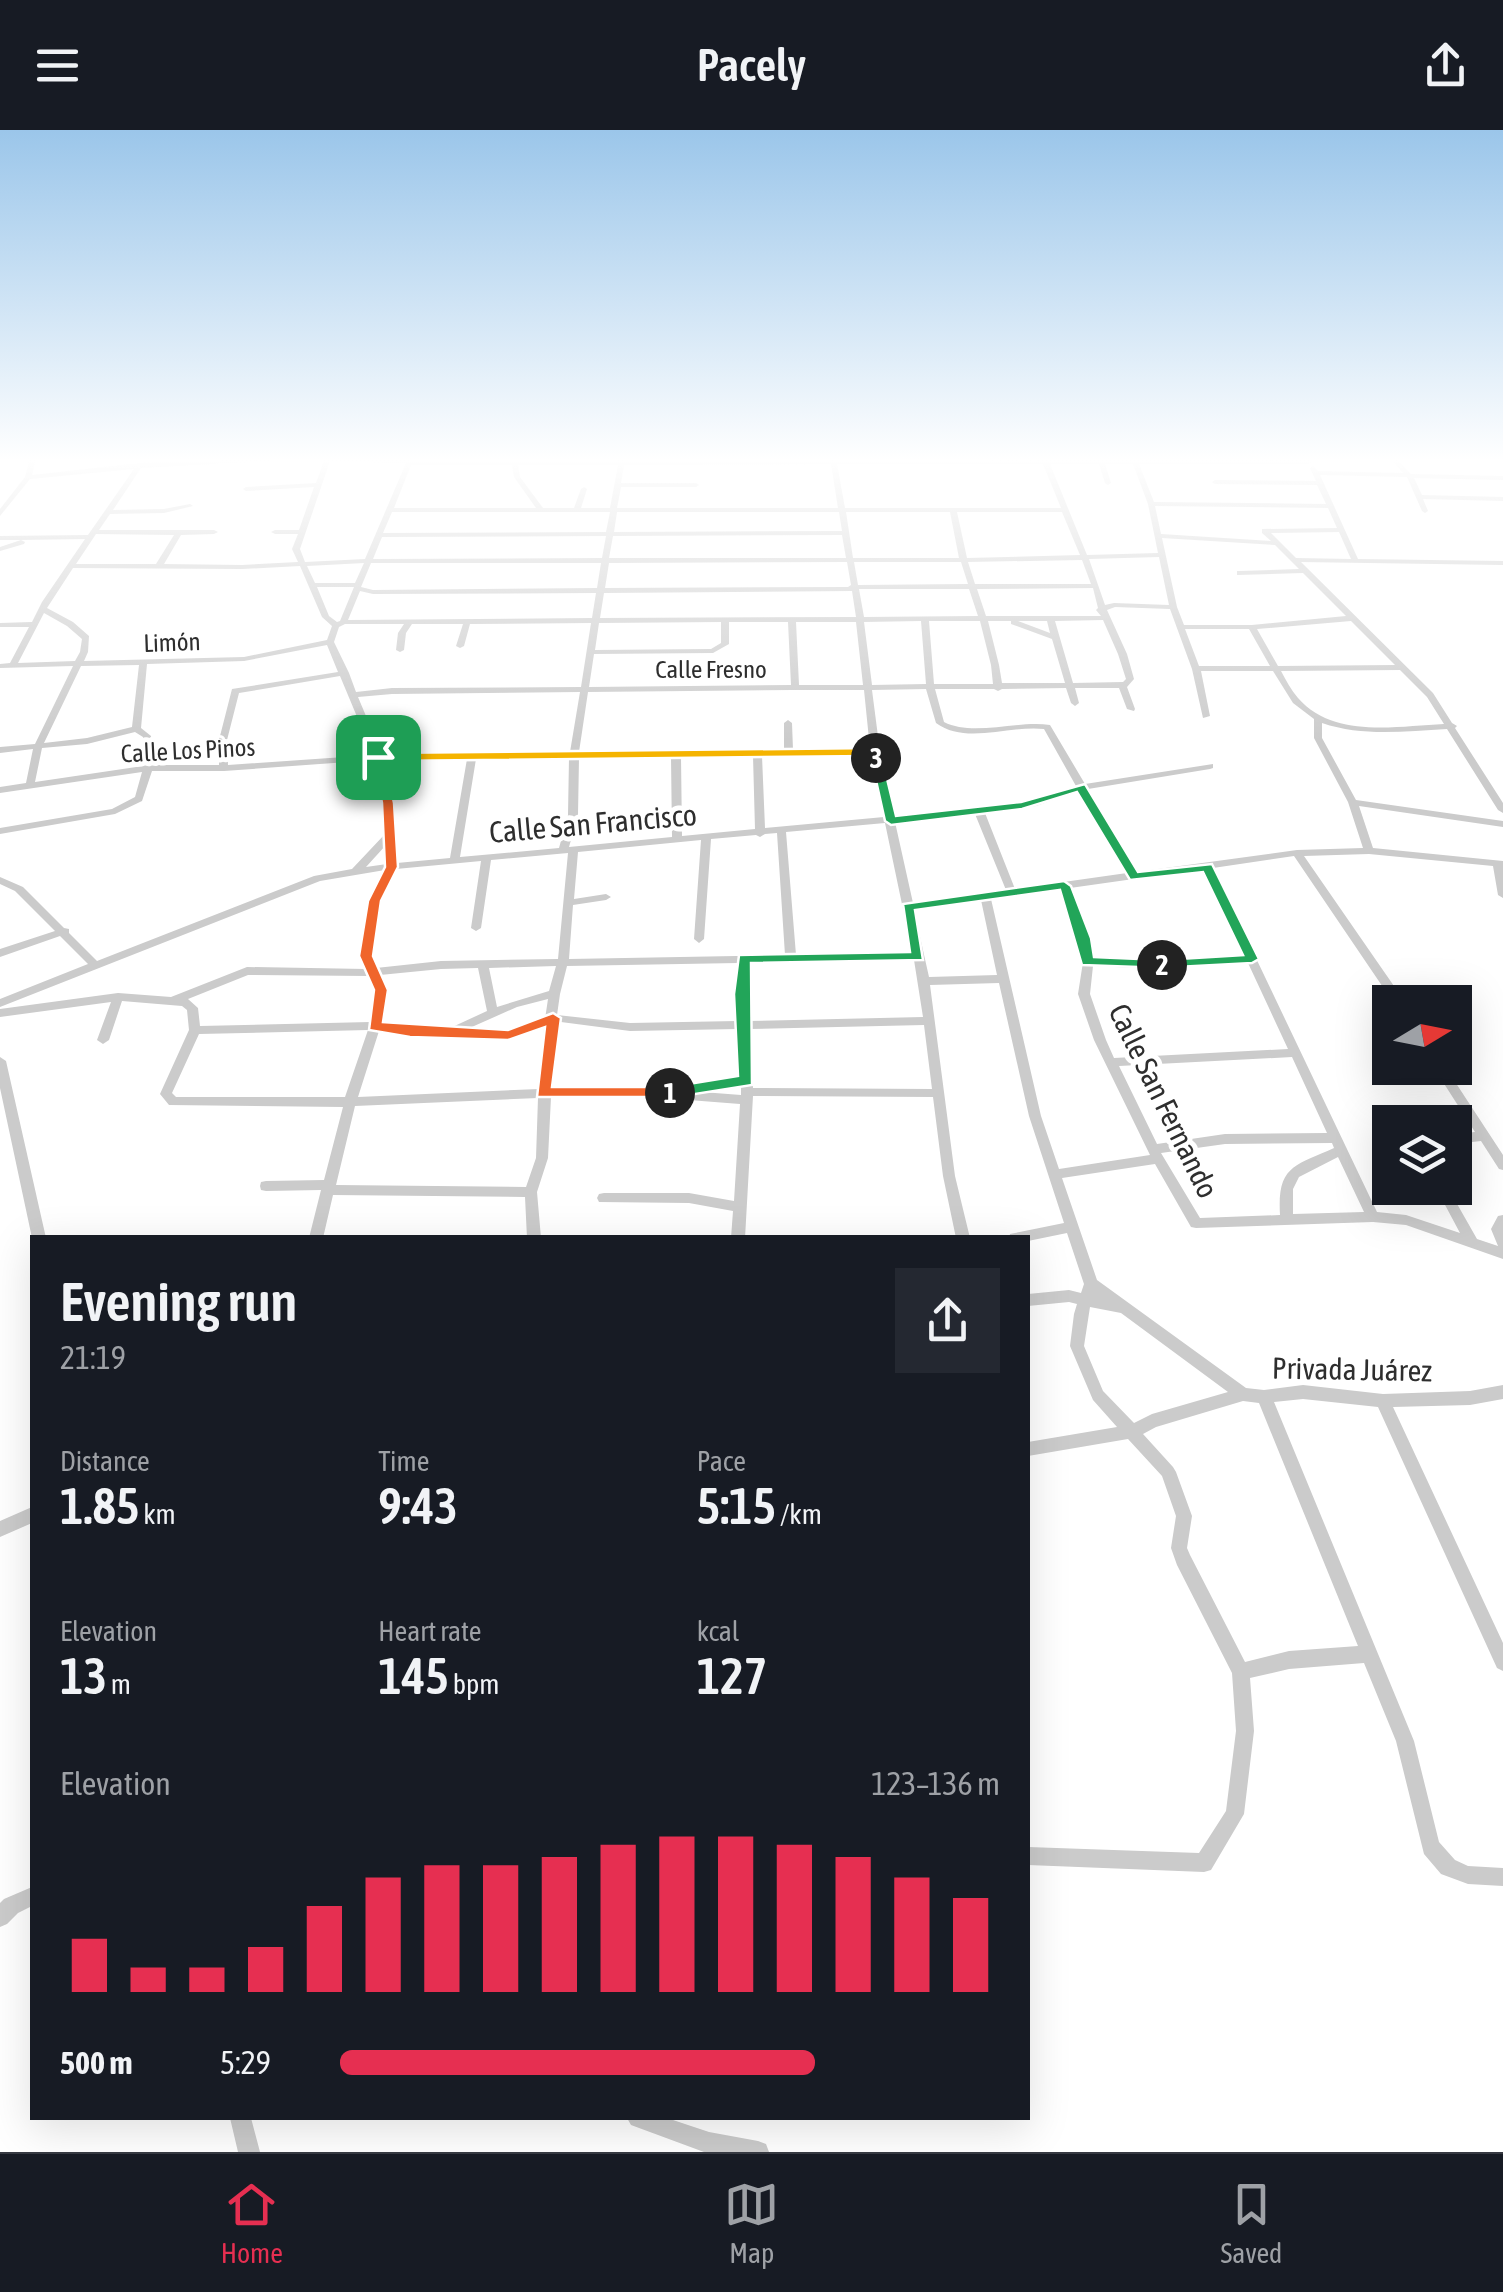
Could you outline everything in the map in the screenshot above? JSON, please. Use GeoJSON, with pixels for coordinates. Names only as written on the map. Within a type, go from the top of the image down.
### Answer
{"type":"FeatureCollection","features":[{"type":"Feature","properties":{"kind":"street"},"geometry":{"type":"LineString","coordinates":[[13,665],[82,552]]}},
{"type":"Feature","properties":{"kind":"street"},"geometry":{"type":"LineString","coordinates":[[159,566],[167,552]]}},
{"type":"Feature","properties":{"kind":"street"},"geometry":{"type":"LineString","coordinates":[[298,552],[326,617],[340,624],[1050,618],[1102,614],[1114,605]]}},
{"type":"Feature","properties":{"kind":"street"},"geometry":{"type":"LineString","coordinates":[[317,1235],[350,1102],[374,1026],[381,990],[366,956],[374,901],[392,867],[378,757],[330,642],[374,552]]}},
{"type":"Feature","properties":{"kind":"street"},"geometry":{"type":"LineString","coordinates":[[534,1235],[531,1192],[542,1158],[543,1093],[554,994],[563,962],[574,755],[609,552]]}},
{"type":"Feature","properties":{"kind":"street"},"geometry":{"type":"LineString","coordinates":[[847,552],[860,619],[875,752],[924,981],[949,1176],[962,1235]]}},
{"type":"Feature","properties":{"kind":"street"},"geometry":{"type":"LineString","coordinates":[[963,552],[996,652],[998,688]]}},
{"type":"Feature","properties":{"kind":"street"},"geometry":{"type":"LineString","coordinates":[[1082,552],[1102,614],[1114,629],[1128,666],[1130,679],[1124,685],[1131,709]]}},
{"type":"Feature","properties":{"kind":"street"},"geometry":{"type":"LineString","coordinates":[[1285,552],[1403,667],[1453,726],[1503,810]]}},
{"type":"Feature","properties":{"kind":"street"},"geometry":{"type":"LineString","coordinates":[[1352,552],[1355,560]]}},
{"type":"Feature","properties":{"kind":"street"},"geometry":{"type":"LineString","coordinates":[[72,566],[1162,555],[1173,607],[1196,670],[1206,716]]}},
{"type":"Feature","properties":{"kind":"street"},"geometry":{"type":"LineString","coordinates":[[1293,560],[1503,562]]}},
{"type":"Feature","properties":{"kind":"street"},"geometry":{"type":"LineString","coordinates":[[1240,573],[1303,571]]}},
{"type":"Feature","properties":{"kind":"street"},"geometry":{"type":"LineString","coordinates":[[59,584],[78,584]]}},
{"type":"Feature","properties":{"kind":"street"},"geometry":{"type":"LineString","coordinates":[[312,585],[373,592],[1096,586]]}},
{"type":"Feature","properties":{"kind":"street"},"geometry":{"type":"LineString","coordinates":[[1098,598],[1114,605],[1173,607]]}},
{"type":"Feature","properties":{"kind":"street"},"geometry":{"type":"LineString","coordinates":[[30,785],[38,746],[84,649],[84,634],[44,610]]}},
{"type":"Feature","properties":{"kind":"street"},"geometry":{"type":"LineString","coordinates":[[1050,618],[1074,703]]}},
{"type":"Feature","properties":{"kind":"street"},"geometry":{"type":"LineString","coordinates":[[1182,627],[1252,627],[1353,618]]}},
{"type":"Feature","properties":{"kind":"street"},"geometry":{"type":"LineString","coordinates":[[1007,619],[1053,637]]}},
{"type":"Feature","properties":{"kind":"street"},"geometry":{"type":"LineString","coordinates":[[591,652],[718,650],[726,644],[725,620]]}},
{"type":"Feature","properties":{"kind":"street"},"geometry":{"type":"LineString","coordinates":[[925,620],[934,688],[931,701],[940,723],[948,730],[1030,725],[1046,728],[1134,877]]}},
{"type":"Feature","properties":{"kind":"street"},"geometry":{"type":"LineString","coordinates":[[792,621],[795,689]]}},
{"type":"Feature","properties":{"kind":"street"},"geometry":{"type":"LineString","coordinates":[[400,650],[408,622]]}},
{"type":"Feature","properties":{"kind":"street"},"geometry":{"type":"LineString","coordinates":[[460,646],[467,622]]}},
{"type":"Feature","properties":{"kind":"street"},"geometry":{"type":"LineString","coordinates":[[0,626],[35,624]]}},
{"type":"Feature","properties":{"kind":"street"},"geometry":{"type":"LineString","coordinates":[[1252,627],[1296,700],[1318,718],[1356,728],[1453,726]]}},
{"type":"Feature","properties":{"kind":"street","name":"Limón"},"geometry":{"type":"LineString","coordinates":[[0,666],[244,659],[330,642]]}},
{"type":"Feature","properties":{"kind":"street"},"geometry":{"type":"LineString","coordinates":[[136,729],[144,663]]}},
{"type":"Feature","properties":{"kind":"street"},"geometry":{"type":"LineString","coordinates":[[1196,670],[1403,667]]}},
{"type":"Feature","properties":{"kind":"street"},"geometry":{"type":"LineString","coordinates":[[224,768],[223,740],[235,690],[344,673]]}},
{"type":"Feature","properties":{"kind":"street","name":"Calle Fresno"},"geometry":{"type":"LineString","coordinates":[[354,695],[1124,685]]}},
{"type":"Feature","properties":{"kind":"street"},"geometry":{"type":"LineString","coordinates":[[1318,718],[1318,738],[1353,802],[1369,850]]}},
{"type":"Feature","properties":{"kind":"street"},"geometry":{"type":"LineString","coordinates":[[788,723],[790,753]]}},
{"type":"Feature","properties":{"kind":"street"},"geometry":{"type":"LineString","coordinates":[[0,750],[87,742],[136,729],[147,736],[148,768],[139,799],[115,811],[0,831]]}},
{"type":"Feature","properties":{"kind":"street","name":"Calle Los Pinos"},"geometry":{"type":"LineString","coordinates":[[0,790],[148,768],[224,768],[378,757],[875,752]]}},
{"type":"Feature","properties":{"kind":"street"},"geometry":{"type":"LineString","coordinates":[[757,753],[760,834]]}},
{"type":"Feature","properties":{"kind":"street"},"geometry":{"type":"LineString","coordinates":[[676,754],[677,841]]}},
{"type":"Feature","properties":{"kind":"street"},"geometry":{"type":"LineString","coordinates":[[454,861],[472,757]]}},
{"type":"Feature","properties":{"kind":"street","name":"Calle San Francisco"},"geometry":{"type":"LineString","coordinates":[[0,1004],[318,878],[392,867],[980,811],[1036,803],[1080,787],[1210,766]]}},
{"type":"Feature","properties":{"kind":"street"},"geometry":{"type":"LineString","coordinates":[[1353,802],[1503,824]]}},
{"type":"Feature","properties":{"kind":"street"},"geometry":{"type":"LineString","coordinates":[[980,811],[1012,892]]}},
{"type":"Feature","properties":{"kind":"street"},"geometry":{"type":"LineString","coordinates":[[782,832],[791,958]]}},
{"type":"Feature","properties":{"kind":"street"},"geometry":{"type":"LineString","coordinates":[[356,872],[390,834]]}},
{"type":"Feature","properties":{"kind":"street"},"geometry":{"type":"LineString","coordinates":[[699,939],[706,839]]}},
{"type":"Feature","properties":{"kind":"street"},"geometry":{"type":"LineString","coordinates":[[908,907],[1298,854],[1369,850],[1500,864],[1503,895]]}},
{"type":"Feature","properties":{"kind":"street"},"geometry":{"type":"LineString","coordinates":[[1298,854],[1387,985]]}},
{"type":"Feature","properties":{"kind":"street"},"geometry":{"type":"LineString","coordinates":[[476,928],[486,858]]}},
{"type":"Feature","properties":{"kind":"street"},"geometry":{"type":"LineString","coordinates":[[1208,867],[1373,1217]]}},
{"type":"Feature","properties":{"kind":"street"},"geometry":{"type":"LineString","coordinates":[[0,880],[19,889],[94,964]]}},
{"type":"Feature","properties":{"kind":"street","name":"Calle San Fernando"},"geometry":{"type":"LineString","coordinates":[[1064,886],[1084,938],[1088,962],[1084,994],[1100,1040],[1156,1154],[1196,1223],[1287,1221]]}},
{"type":"Feature","properties":{"kind":"street"},"geometry":{"type":"LineString","coordinates":[[568,903],[606,897]]}},
{"type":"Feature","properties":{"kind":"street"},"geometry":{"type":"LineString","coordinates":[[985,897],[1034,1116],[1057,1174],[1070,1227],[1091,1284],[1243,1394]]}},
{"type":"Feature","properties":{"kind":"street"},"geometry":{"type":"LineString","coordinates":[[0,953],[65,931]]}},
{"type":"Feature","properties":{"kind":"street"},"geometry":{"type":"LineString","coordinates":[[174,1000],[248,971],[918,956]]}},
{"type":"Feature","properties":{"kind":"street"},"geometry":{"type":"LineString","coordinates":[[738,1235],[746,1091],[744,959]]}},
{"type":"Feature","properties":{"kind":"street"},"geometry":{"type":"LineString","coordinates":[[1088,962],[1158,965],[1252,959]]}},
{"type":"Feature","properties":{"kind":"street"},"geometry":{"type":"LineString","coordinates":[[483,966],[492,1012]]}},
{"type":"Feature","properties":{"kind":"street"},"geometry":{"type":"LineString","coordinates":[[924,981],[1003,979]]}},
{"type":"Feature","properties":{"kind":"street"},"geometry":{"type":"LineString","coordinates":[[452,1031],[492,1012],[554,994]]}},
{"type":"Feature","properties":{"kind":"street"},"geometry":{"type":"LineString","coordinates":[[104,1040],[118,997]]}},
{"type":"Feature","properties":{"kind":"street"},"geometry":{"type":"LineString","coordinates":[[0,1014],[118,997],[174,1000],[192,1008],[195,1030],[166,1094],[173,1102],[350,1102],[543,1093],[668,1093],[697,1098],[746,1091],[937,1093]]}},
{"type":"Feature","properties":{"kind":"street"},"geometry":{"type":"LineString","coordinates":[[195,1030],[374,1026],[410,1032],[508,1035],[553,1018],[630,1027],[930,1021]]}},
{"type":"Feature","properties":{"kind":"street"},"geometry":{"type":"LineString","coordinates":[[1113,1062],[1295,1053]]}},
{"type":"Feature","properties":{"kind":"street"},"geometry":{"type":"LineString","coordinates":[[0,1061],[38,1235]]}},
{"type":"Feature","properties":{"kind":"street"},"geometry":{"type":"LineString","coordinates":[[1450,1085],[1503,1164]]}},
{"type":"Feature","properties":{"kind":"street"},"geometry":{"type":"LineString","coordinates":[[1472,1137],[1482,1136]]}},
{"type":"Feature","properties":{"kind":"street"},"geometry":{"type":"LineString","coordinates":[[1057,1174],[1224,1140],[1337,1144]]}},
{"type":"Feature","properties":{"kind":"street"},"geometry":{"type":"LineString","coordinates":[[1337,1144],[1289,1176],[1284,1187],[1287,1221],[1373,1217],[1430,1226],[1503,1254]]}},
{"type":"Feature","properties":{"kind":"street"},"geometry":{"type":"LineString","coordinates":[[266,1186],[531,1192]]}},
{"type":"Feature","properties":{"kind":"street"},"geometry":{"type":"LineString","coordinates":[[604,1198],[689,1198],[740,1207]]}},
{"type":"Feature","properties":{"kind":"street"},"geometry":{"type":"LineString","coordinates":[[1451,1205],[1473,1244]]}},
{"type":"Feature","properties":{"kind":"street"},"geometry":{"type":"LineString","coordinates":[[1503,1220],[1498,1229],[1503,1242]]}},
{"type":"Feature","properties":{"kind":"street"},"geometry":{"type":"LineString","coordinates":[[1030,1235],[1070,1227]]}},
{"type":"Feature","properties":{"kind":"street"},"geometry":{"type":"LineString","coordinates":[[1030,1856],[1196,1866],[1210,1858],[1235,1814],[1245,1732],[1240,1672],[1179,1548],[1184,1516],[1181,1501],[1168,1472],[1098,1395],[1077,1346],[1091,1284]]}},
{"type":"Feature","properties":{"kind":"street"},"geometry":{"type":"LineString","coordinates":[[1030,1300],[1069,1296],[1127,1310]]}},
{"type":"Feature","properties":{"kind":"street","name":"Privada Juárez"},"geometry":{"type":"LineString","coordinates":[[1030,1448],[1134,1431],[1152,1421],[1243,1394],[1264,1398],[1303,1392],[1383,1401],[1470,1398],[1503,1392]]}},
{"type":"Feature","properties":{"kind":"street"},"geometry":{"type":"LineString","coordinates":[[1264,1398],[1405,1741],[1431,1847],[1448,1867],[1503,1877]]}},
{"type":"Feature","properties":{"kind":"street"},"geometry":{"type":"LineString","coordinates":[[1383,1401],[1503,1662]]}},
{"type":"Feature","properties":{"kind":"street"},"geometry":{"type":"LineString","coordinates":[[0,1528],[30,1516]]}},
{"type":"Feature","properties":{"kind":"street"},"geometry":{"type":"LineString","coordinates":[[1240,1672],[1289,1660],[1367,1654]]}},
{"type":"Feature","properties":{"kind":"street"},"geometry":{"type":"LineString","coordinates":[[0,1917],[10,1906],[30,1898]]}},
{"type":"Feature","properties":{"kind":"street"},"geometry":{"type":"LineString","coordinates":[[241,2120],[249,2152]]}},
{"type":"Feature","properties":{"kind":"street"},"geometry":{"type":"LineString","coordinates":[[644,2120],[709,2143],[758,2152]]}},
{"type":"Feature","properties":{"kind":"route"},"geometry":{"type":"LineString","coordinates":[[875,752],[891,821],[1022,806],[1080,787],[1134,877],[1208,867],[1252,959],[1115,966],[1088,962],[1084,938],[1064,886],[908,907],[918,956],[744,959],[741,994],[746,1081],[668,1093],[543,1093],[553,1018],[508,1035],[410,1032],[374,1026],[381,990],[366,956],[374,901],[392,867],[388,803],[378,757],[875,752]]}}]}
